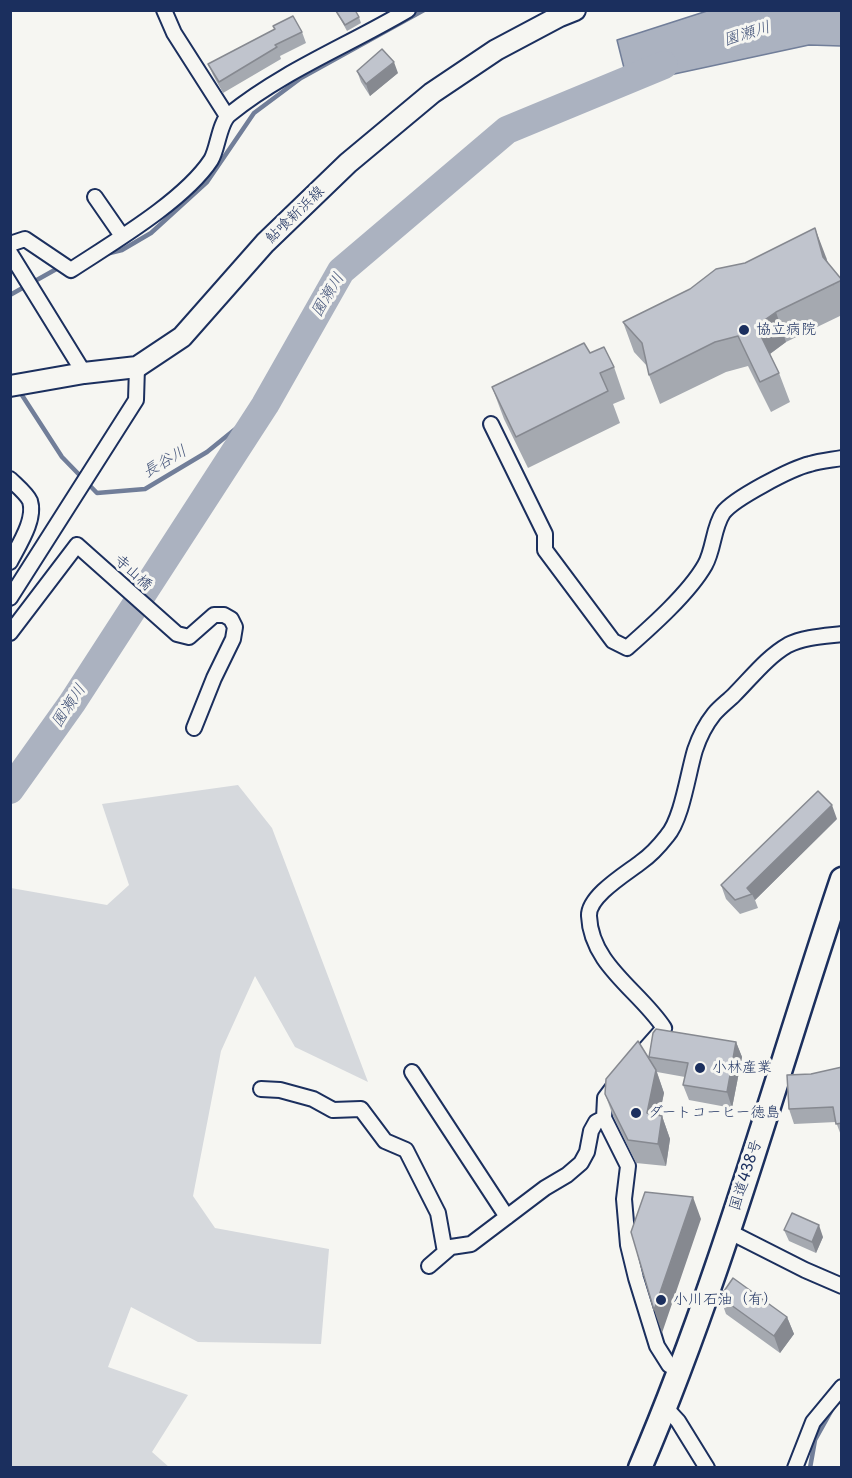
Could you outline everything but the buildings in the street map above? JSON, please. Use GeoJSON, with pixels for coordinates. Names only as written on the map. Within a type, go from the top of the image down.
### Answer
{"type":"FeatureCollection","features":[{"type":"Feature","properties":{"kind":"highway","name":"国道438号"},"geometry":{"type":"LineString","coordinates":[[640,1467],[666,1407],[728,1231],[842,879]]}},
{"type":"Feature","properties":{"kind":"main road","name":"鮎喰新浜線"},"geometry":{"type":"LineString","coordinates":[[10,386],[84,373],[137,367],[182,337],[265,243],[348,164],[432,93],[496,50],[574,10]]}},
{"type":"Feature","properties":{"kind":"street"},"geometry":{"type":"LineString","coordinates":[[164,10],[174,33],[227,116]]}},
{"type":"Feature","properties":{"kind":"street"},"geometry":{"type":"LineString","coordinates":[[10,244],[25,239],[71,270],[182,192],[212,159],[227,116],[332,50],[408,10]]}},
{"type":"Feature","properties":{"kind":"street"},"geometry":{"type":"LineString","coordinates":[[95,197],[122,236]]}},
{"type":"Feature","properties":{"kind":"street"},"geometry":{"type":"LineString","coordinates":[[10,253],[84,373]]}},
{"type":"Feature","properties":{"kind":"street"},"geometry":{"type":"LineString","coordinates":[[10,598],[136,400],[137,367]]}},
{"type":"Feature","properties":{"kind":"street"},"geometry":{"type":"LineString","coordinates":[[491,424],[545,534],[545,550],[613,641],[627,648],[651,627],[694,580],[705,564],[723,514],[734,503],[808,464],[842,458]]}},
{"type":"Feature","properties":{"kind":"street"},"geometry":{"type":"LineString","coordinates":[[10,479],[30,501],[30,514],[26,530],[10,562]]}},
{"type":"Feature","properties":{"kind":"street","name":"寺山橋"},"geometry":{"type":"LineString","coordinates":[[10,633],[77,545],[177,634],[189,637],[214,615],[224,615],[231,619],[235,627],[233,639],[194,728]]}},
{"type":"Feature","properties":{"kind":"street"},"geometry":{"type":"LineString","coordinates":[[679,1371],[669,1365],[657,1346],[636,1278],[628,1245],[624,1199],[628,1166],[604,1118],[605,1098],[664,1028],[652,1011],[615,974],[603,957],[593,939],[589,915],[592,905],[617,880],[643,861],[669,835],[676,822],[696,747],[715,713],[763,664],[788,645],[818,637],[842,634]]}},
{"type":"Feature","properties":{"kind":"street"},"geometry":{"type":"LineString","coordinates":[[412,1072],[507,1217]]}},
{"type":"Feature","properties":{"kind":"street"},"geometry":{"type":"LineString","coordinates":[[261,1089],[280,1090],[313,1099],[333,1110],[361,1109],[386,1141],[406,1150],[438,1213],[445,1252]]}},
{"type":"Feature","properties":{"kind":"street"},"geometry":{"type":"LineString","coordinates":[[429,1266],[451,1247],[471,1244],[581,1163],[587,1152],[591,1131],[596,1122],[604,1118]]}},
{"type":"Feature","properties":{"kind":"street"},"geometry":{"type":"LineString","coordinates":[[728,1231],[842,1286]]}},
{"type":"Feature","properties":{"kind":"street"},"geometry":{"type":"LineString","coordinates":[[795,1467],[813,1422],[842,1387]]}},
{"type":"Feature","properties":{"kind":"street"},"geometry":{"type":"LineString","coordinates":[[666,1407],[678,1421],[707,1467]]}},
{"type":"Feature","properties":{"kind":"shaded area"},"geometry":{"type":"Polygon","coordinates":[[[238,785],[272,828],[368,1082],[295,1047],[255,976],[221,1051],[193,1196],[215,1228],[329,1249],[321,1344],[198,1342],[131,1307],[108,1367],[188,1395],[152,1452],[169,1467],[11,1467],[11,888],[107,905],[129,885],[102,804],[238,785]]]}},
{"type":"Feature","properties":{"kind":"water"},"geometry":{"type":"Polygon","coordinates":[[[707,11],[841,11],[841,46],[809,45],[628,84],[617,40],[707,11]]]}},
{"type":"Feature","properties":{"kind":"waterway"},"geometry":{"type":"LineString","coordinates":[[106,254],[122,250],[151,233],[207,182],[254,113],[301,78],[424,10]]}},
{"type":"Feature","properties":{"kind":"waterway","name":"園瀬川"},"geometry":{"type":"LineString","coordinates":[[10,790],[72,703],[265,405],[341,271],[507,130],[664,65]]}},
{"type":"Feature","properties":{"kind":"waterway"},"geometry":{"type":"LineString","coordinates":[[10,295],[60,267]]}},
{"type":"Feature","properties":{"kind":"waterway","name":"長谷川"},"geometry":{"type":"LineString","coordinates":[[18,389],[62,457],[97,493],[145,489],[207,452],[265,405]]}},
{"type":"Feature","properties":{"kind":"waterway"},"geometry":{"type":"LineString","coordinates":[[810,1468],[815,1440],[834,1406],[842,1399]]}},
{"type":"Feature","properties":{"kind":"place","name":"協立病院"},"geometry":{"type":"Point","coordinates":[744,330]}},
{"type":"Feature","properties":{"kind":"place","name":"小林産業"},"geometry":{"type":"Point","coordinates":[700,1068]}},
{"type":"Feature","properties":{"kind":"place","name":"ダートコーヒー徳島"},"geometry":{"type":"Point","coordinates":[636,1113]}},
{"type":"Feature","properties":{"kind":"place","name":"小川石油（有）"},"geometry":{"type":"Point","coordinates":[661,1300]}}]}
